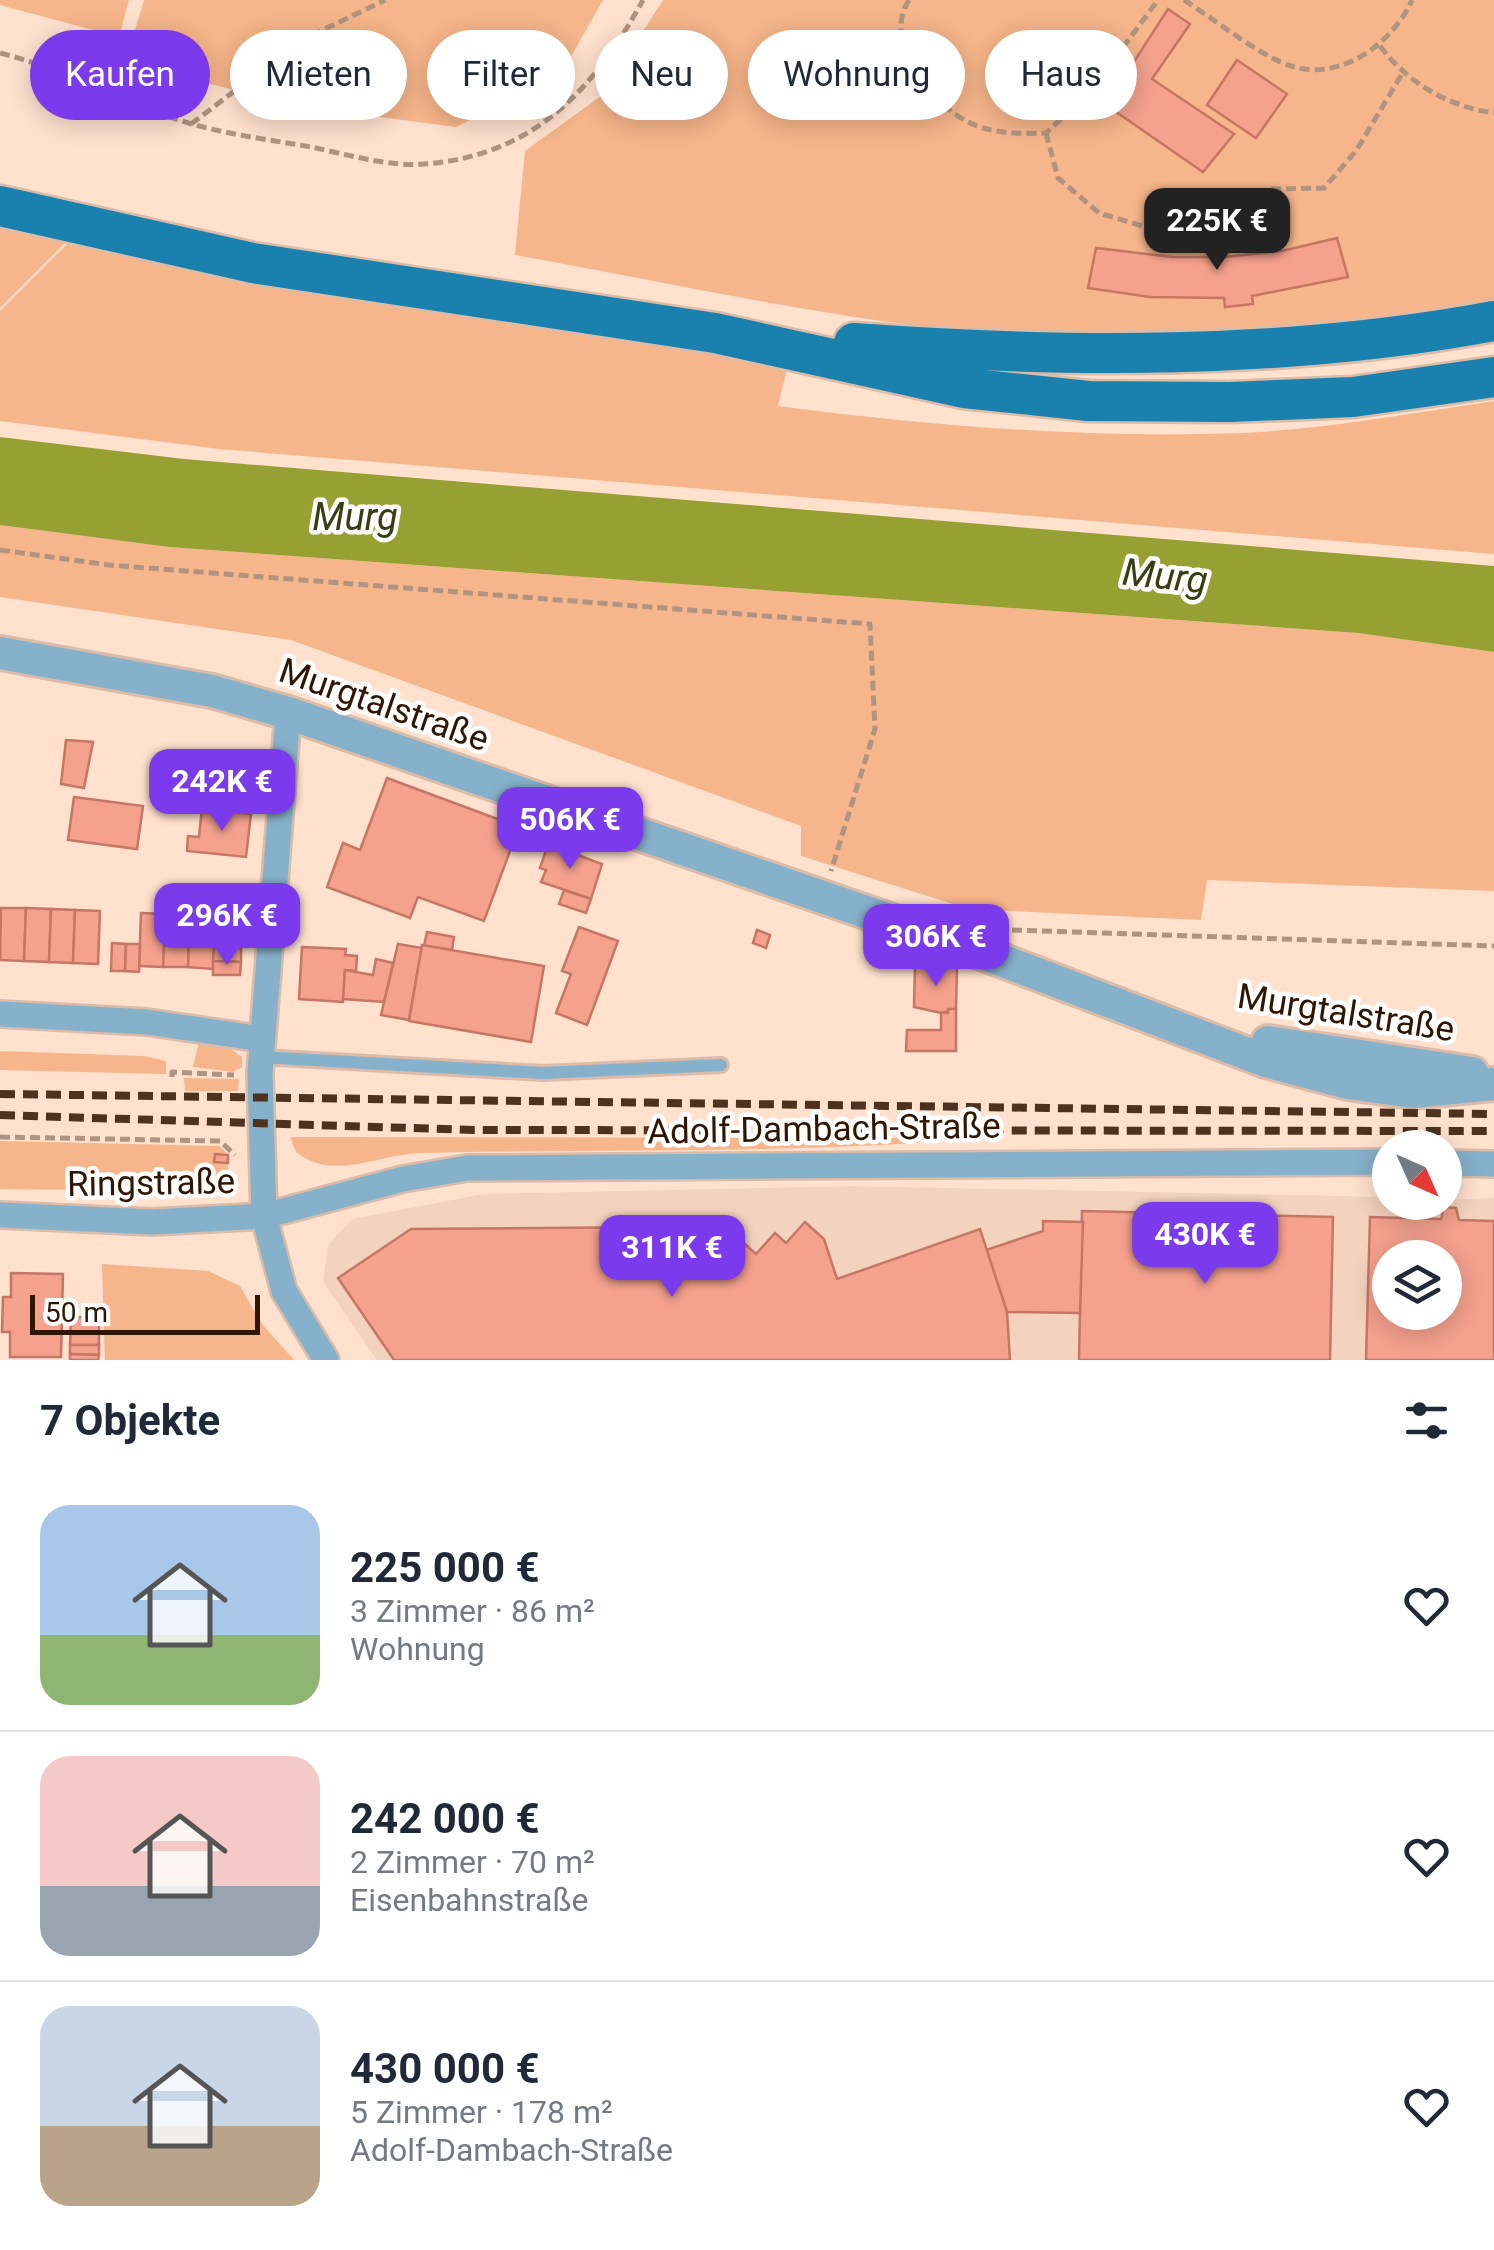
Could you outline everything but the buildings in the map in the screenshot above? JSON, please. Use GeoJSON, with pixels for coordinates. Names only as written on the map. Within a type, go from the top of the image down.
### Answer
{"type":"FeatureCollection","features":[{"type":"Feature","properties":{"kind":"main road"},"geometry":{"type":"LineString","coordinates":[[0,206],[253,263],[716,333],[964,388],[1088,401],[1354,397],[1494,377]]}},
{"type":"Feature","properties":{"kind":"main road"},"geometry":{"type":"LineString","coordinates":[[716,333],[972,351],[1215,353],[1494,321]]}},
{"type":"Feature","properties":{"kind":"street","name":"Murgtalstraße"},"geometry":{"type":"LineString","coordinates":[[0,653],[212,692],[288,713],[956,944],[1185,1027],[1266,1061],[1348,1083],[1412,1092],[1494,1084]]}},
{"type":"Feature","properties":{"kind":"street"},"geometry":{"type":"LineString","coordinates":[[264,1216],[262,1048],[288,713]]}},
{"type":"Feature","properties":{"kind":"street"},"geometry":{"type":"LineString","coordinates":[[0,1014],[147,1022],[262,1048]]}},
{"type":"Feature","properties":{"kind":"street","name":"Murgtalstraße"},"geometry":{"type":"LineString","coordinates":[[1185,1027],[1494,1076]]}},
{"type":"Feature","properties":{"kind":"street","name":"Adolf-Dambach-Straße"},"geometry":{"type":"LineString","coordinates":[[264,1216],[402,1179],[466,1168],[1372,1162]]}},
{"type":"Feature","properties":{"kind":"street"},"geometry":{"type":"LineString","coordinates":[[1462,1163],[1494,1164]]}},
{"type":"Feature","properties":{"kind":"street","name":"Ringstraße"},"geometry":{"type":"LineString","coordinates":[[0,1215],[152,1222],[264,1216],[284,1291],[326,1360]]}},
{"type":"Feature","properties":{"kind":"lane"},"geometry":{"type":"LineString","coordinates":[[262,1048],[543,1073],[722,1065]]}},
{"type":"Feature","properties":{"kind":"path"},"geometry":{"type":"LineString","coordinates":[[191,124],[302,40],[385,0]]}},
{"type":"Feature","properties":{"kind":"path"},"geometry":{"type":"LineString","coordinates":[[0,53],[54,66],[191,124],[421,165],[484,153],[536,130],[579,94],[612,56],[642,0]]}},
{"type":"Feature","properties":{"kind":"path"},"geometry":{"type":"LineString","coordinates":[[909,0],[903,10],[903,49],[930,94],[974,125],[1022,134],[1046,133],[1089,93],[1158,0]]}},
{"type":"Feature","properties":{"kind":"path"},"geometry":{"type":"LineString","coordinates":[[1184,0],[1291,66],[1326,69],[1380,46],[1412,0]]}},
{"type":"Feature","properties":{"kind":"path"},"geometry":{"type":"LineString","coordinates":[[1380,46],[1402,74],[1433,94],[1494,113]]}},
{"type":"Feature","properties":{"kind":"path"},"geometry":{"type":"LineString","coordinates":[[1046,133],[1058,178],[1100,213],[1148,228],[1212,222],[1243,210],[1268,189],[1324,188],[1356,151],[1402,74]]}},
{"type":"Feature","properties":{"kind":"path"},"geometry":{"type":"LineString","coordinates":[[0,550],[128,566],[870,624],[875,730],[840,845]]}},
{"type":"Feature","properties":{"kind":"path"},"geometry":{"type":"LineString","coordinates":[[956,944],[1014,930],[1494,946]]}},
{"type":"Feature","properties":{"kind":"path"},"geometry":{"type":"LineString","coordinates":[[172,1077],[172,1072],[235,1075]]}},
{"type":"Feature","properties":{"kind":"path"},"geometry":{"type":"LineString","coordinates":[[0,1138],[220,1141],[236,1156],[262,1156]]}},
{"type":"Feature","properties":{"kind":"shaded area"},"geometry":{"type":"Polygon","coordinates":[[[0,0],[129,0],[121,30],[93,30],[0,5],[0,0]]]}},
{"type":"Feature","properties":{"kind":"shaded area"},"geometry":{"type":"Polygon","coordinates":[[[144,0],[603,0],[575,49],[575,30],[427,30],[427,120],[470,120],[456,127],[403,120],[407,120],[407,30],[230,30],[230,89],[210,84],[210,30],[135,30],[144,0]]]}},
{"type":"Feature","properties":{"kind":"shaded area"},"geometry":{"type":"Polygon","coordinates":[[[663,0],[1494,0],[1494,299],[1352,325],[1280,333],[1208,338],[1062,338],[868,319],[515,255],[525,151],[568,120],[575,120],[575,115],[595,100],[595,120],[728,120],[728,30],[644,30],[663,0]]]}},
{"type":"Feature","properties":{"kind":"shaded area"},"geometry":{"type":"Polygon","coordinates":[[[0,224],[68,240],[0,308],[0,224]]]}},
{"type":"Feature","properties":{"kind":"shaded area"},"geometry":{"type":"Polygon","coordinates":[[[70,241],[332,294],[788,365],[778,406],[836,413],[1010,429],[1243,433],[1369,420],[1494,401],[1494,554],[219,449],[0,421],[0,311],[70,241]]]}},
{"type":"Feature","properties":{"kind":"shaded area"},"geometry":{"type":"Polygon","coordinates":[[[0,525],[169,547],[1358,633],[1494,652],[1494,891],[1207,880],[1201,920],[969,909],[801,856],[801,826],[291,640],[0,597],[0,525]]]}},
{"type":"Feature","properties":{"kind":"shaded area"},"geometry":{"type":"Polygon","coordinates":[[[199,1041],[224,1044],[242,1057],[242,1067],[233,1072],[193,1067],[199,1041]]]}},
{"type":"Feature","properties":{"kind":"shaded area"},"geometry":{"type":"Polygon","coordinates":[[[0,1051],[144,1056],[166,1061],[166,1074],[0,1070],[0,1051]]]}},
{"type":"Feature","properties":{"kind":"shaded area"},"geometry":{"type":"Polygon","coordinates":[[[184,1078],[239,1079],[238,1091],[185,1091],[184,1078]]]}},
{"type":"Feature","properties":{"kind":"shaded area"},"geometry":{"type":"Polygon","coordinates":[[[290,1137],[919,1138],[918,1143],[794,1148],[421,1153],[340,1166],[310,1161],[296,1152],[290,1137]]]}},
{"type":"Feature","properties":{"kind":"shaded area"},"geometry":{"type":"Polygon","coordinates":[[[0,1141],[219,1146],[227,1153],[214,1153],[214,1163],[228,1164],[228,1170],[205,1191],[0,1189],[0,1141]]]}},
{"type":"Feature","properties":{"kind":"shaded area"},"geometry":{"type":"Polygon","coordinates":[[[851,1186],[1372,1197],[1372,1220],[1462,1220],[1462,1199],[1494,1198],[1494,1360],[377,1360],[323,1282],[328,1245],[352,1219],[484,1194],[851,1186]]]}},
{"type":"Feature","properties":{"kind":"shaded area"},"geometry":{"type":"Polygon","coordinates":[[[102,1264],[208,1271],[240,1286],[262,1324],[294,1360],[105,1360],[102,1264]]]}},
{"type":"Feature","properties":{"kind":"water","name":"Murg"},"geometry":{"type":"Polygon","coordinates":[[[0,437],[184,459],[1494,566],[1494,652],[1358,633],[169,547],[0,525],[0,437]]]}},
{"type":"Feature","properties":{"kind":"railway"},"geometry":{"type":"LineString","coordinates":[[0,1094],[1494,1114]]}},
{"type":"Feature","properties":{"kind":"railway"},"geometry":{"type":"LineString","coordinates":[[0,1115],[473,1130],[1494,1131]]}}]}
